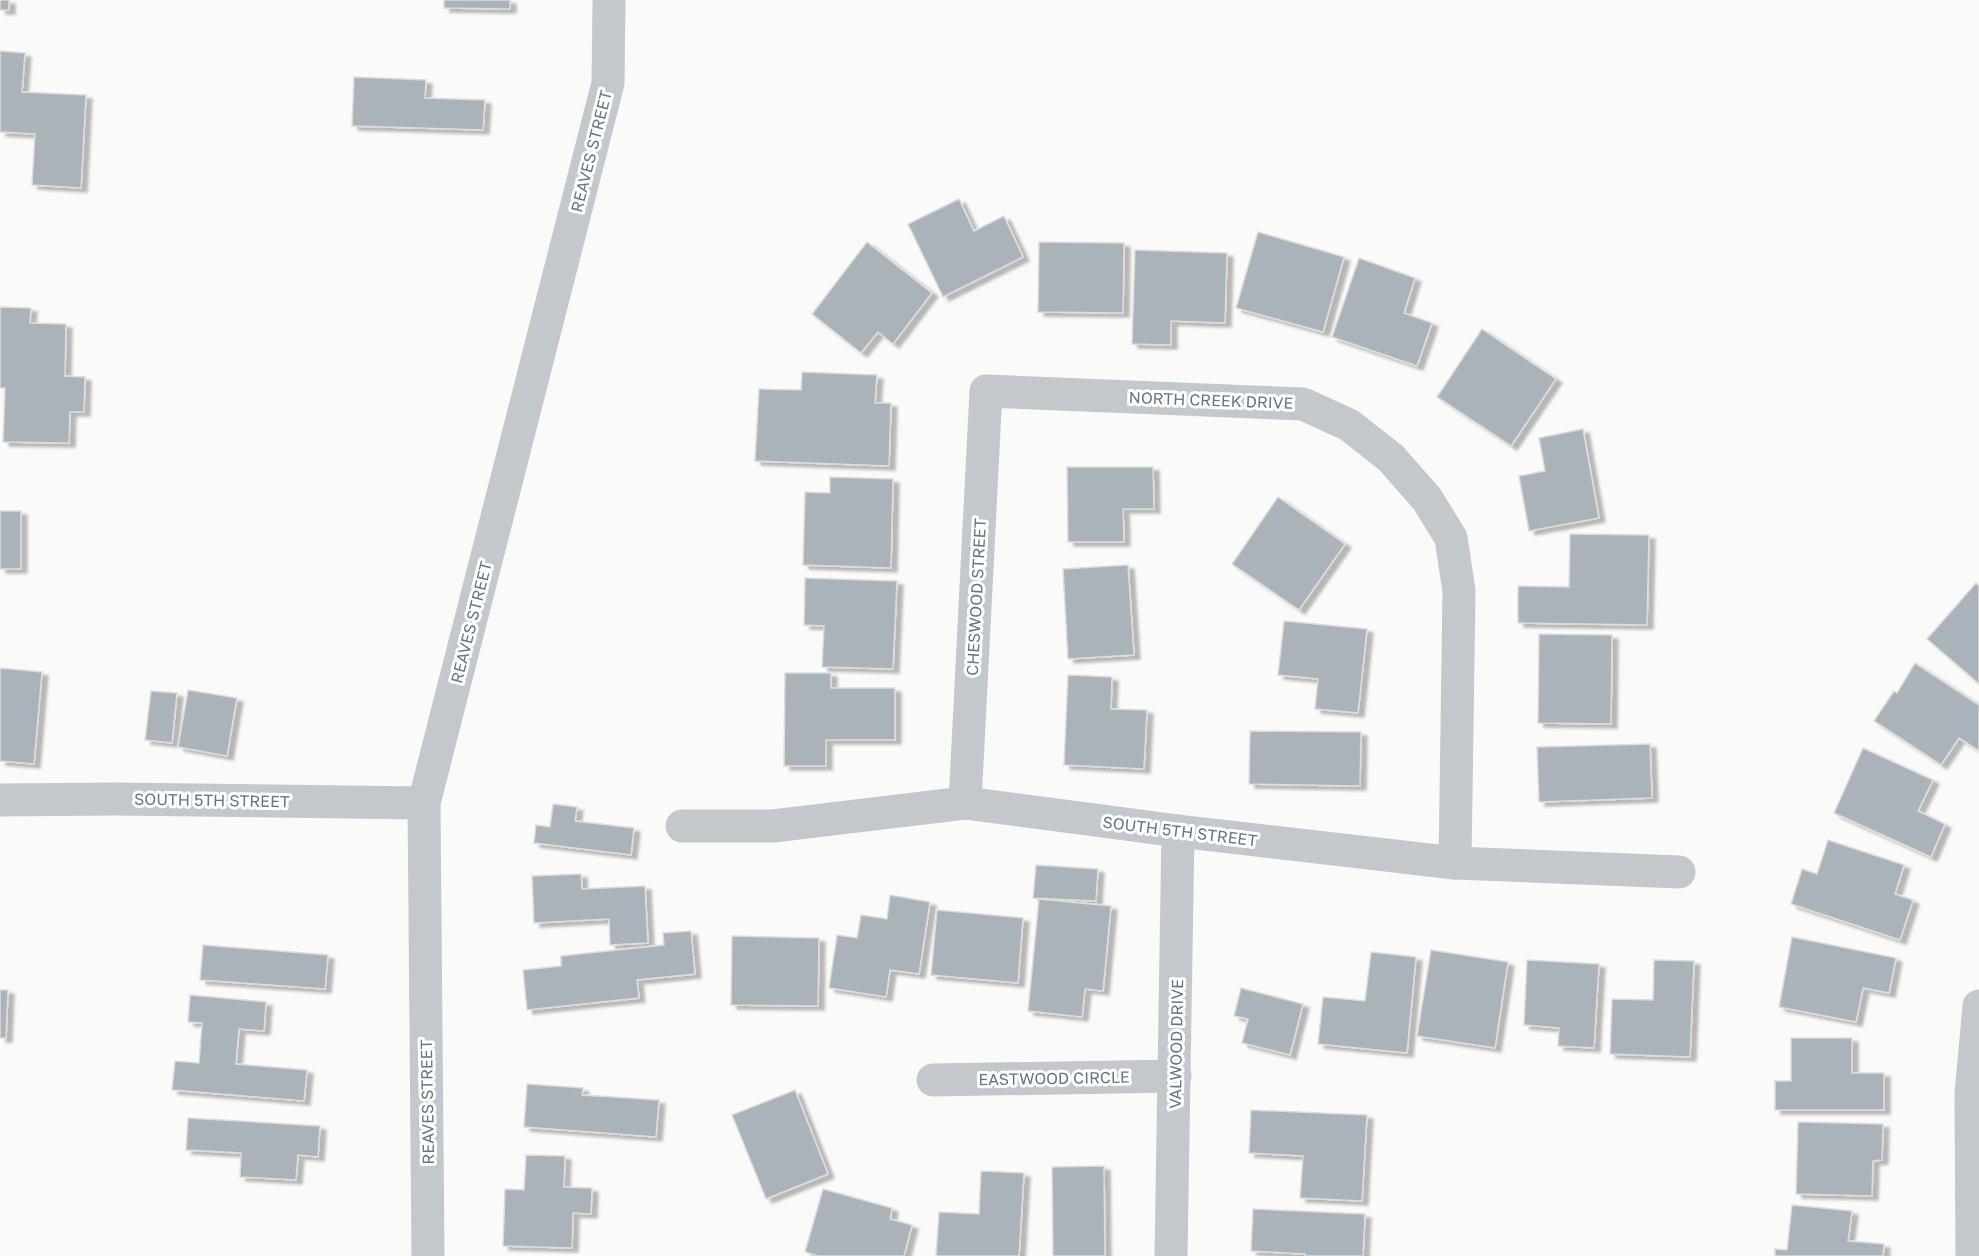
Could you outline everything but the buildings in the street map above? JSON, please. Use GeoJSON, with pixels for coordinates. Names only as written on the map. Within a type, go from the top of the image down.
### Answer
{"type":"FeatureCollection","features":[{"type":"Feature","properties":{"kind":"street","name":"REAVES STREET"},"geometry":{"type":"LineString","coordinates":[[428,1256],[424,803],[608,83],[609,0]]}},
{"type":"Feature","properties":{"kind":"street","name":"CHESWOOD STREET"},"geometry":{"type":"LineString","coordinates":[[965,803],[986,391]]}},
{"type":"Feature","properties":{"kind":"street","name":"NORTH CREEK DRIVE"},"geometry":{"type":"LineString","coordinates":[[986,391],[1303,404],[1349,425],[1391,458],[1427,499],[1451,538],[1459,591],[1455,863]]}},
{"type":"Feature","properties":{"kind":"street","name":"SOUTH 5TH STREET"},"geometry":{"type":"LineString","coordinates":[[0,800],[116,799],[424,803]]}},
{"type":"Feature","properties":{"kind":"street","name":"SOUTH 5TH STREET"},"geometry":{"type":"LineString","coordinates":[[682,826],[773,826],[965,803],[1178,831],[1455,863],[1679,872]]}},
{"type":"Feature","properties":{"kind":"street","name":"VALWOOD DRIVE"},"geometry":{"type":"LineString","coordinates":[[1171,1256],[1178,831]]}},
{"type":"Feature","properties":{"kind":"street"},"geometry":{"type":"LineString","coordinates":[[1972,1256],[1971,1094],[1979,1006]]}},
{"type":"Feature","properties":{"kind":"street","name":"EASTWOOD CIRCLE"},"geometry":{"type":"LineString","coordinates":[[933,1080],[1175,1076]]}}]}
